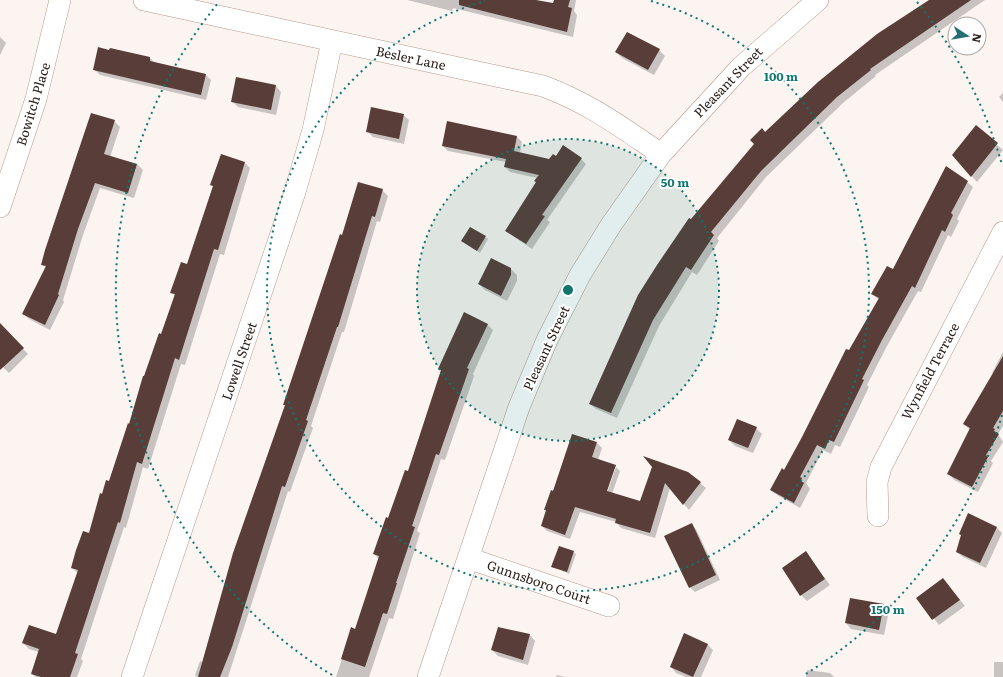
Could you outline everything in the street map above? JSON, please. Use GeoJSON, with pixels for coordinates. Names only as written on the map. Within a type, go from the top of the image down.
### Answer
{"type":"FeatureCollection","features":[{"type":"Feature","properties":{"kind":"street","name":"Bowitch Place"},"geometry":{"type":"LineString","coordinates":[[0,207],[36,99],[60,0]]}},
{"type":"Feature","properties":{"kind":"street","name":"Besler Lane"},"geometry":{"type":"LineString","coordinates":[[144,0],[544,86],[594,108],[661,154]]}},
{"type":"Feature","properties":{"kind":"street","name":"Pleasant Street"},"geometry":{"type":"LineString","coordinates":[[428,677],[520,407],[547,340],[588,263],[615,219],[661,154],[741,67],[818,0]]}},
{"type":"Feature","properties":{"kind":"street","name":"Lowell Street"},"geometry":{"type":"LineString","coordinates":[[132,677],[294,195],[313,130],[332,41]]}},
{"type":"Feature","properties":{"kind":"street","name":"Wynfield Terrace"},"geometry":{"type":"LineString","coordinates":[[878,516],[876,482],[881,468],[1003,232]]}},
{"type":"Feature","properties":{"kind":"street","name":"Gunnsboro Court"},"geometry":{"type":"LineString","coordinates":[[468,558],[610,606]]}},
{"type":"Feature","properties":{"kind":"building"},"geometry":{"type":"Polygon","coordinates":[[[459,0],[536,0],[553,3],[554,0],[570,0],[568,7],[572,8],[567,32],[459,5],[459,0]]]}},
{"type":"Feature","properties":{"kind":"building"},"geometry":{"type":"Polygon","coordinates":[[[929,0],[971,0],[870,69],[871,70],[837,97],[761,171],[711,232],[714,235],[691,270],[686,267],[653,320],[611,413],[589,404],[638,295],[689,218],[691,219],[754,144],[750,140],[762,128],[765,132],[818,82],[877,34],[929,0]]]}},
{"type":"Feature","properties":{"kind":"building"},"geometry":{"type":"Polygon","coordinates":[[[627,32],[660,49],[648,70],[615,52],[627,32]]]}},
{"type":"Feature","properties":{"kind":"building"},"geometry":{"type":"Polygon","coordinates":[[[98,47],[109,50],[110,48],[150,57],[150,61],[206,74],[201,95],[93,70],[98,47]]]}},
{"type":"Feature","properties":{"kind":"building"},"geometry":{"type":"Polygon","coordinates":[[[236,77],[276,85],[271,110],[231,102],[236,77]]]}},
{"type":"Feature","properties":{"kind":"building"},"geometry":{"type":"Polygon","coordinates":[[[371,107],[404,114],[399,139],[366,132],[371,107]]]}},
{"type":"Feature","properties":{"kind":"building"},"geometry":{"type":"Polygon","coordinates":[[[91,113],[115,120],[104,154],[137,164],[128,193],[95,183],[78,229],[58,294],[59,295],[45,325],[22,314],[46,266],[41,265],[45,250],[91,113]]]}},
{"type":"Feature","properties":{"kind":"building"},"geometry":{"type":"Polygon","coordinates":[[[447,121],[517,136],[514,151],[549,159],[553,154],[556,156],[563,145],[582,158],[542,215],[545,216],[526,244],[505,231],[539,175],[504,167],[506,159],[442,146],[447,121]]]}},
{"type":"Feature","properties":{"kind":"building"},"geometry":{"type":"Polygon","coordinates":[[[976,125],[998,143],[971,177],[952,155],[976,125]]]}},
{"type":"Feature","properties":{"kind":"building"},"geometry":{"type":"Polygon","coordinates":[[[221,154],[245,162],[218,250],[214,249],[179,360],[175,358],[142,464],[137,462],[120,523],[118,522],[75,653],[78,654],[70,677],[41,677],[31,674],[39,649],[22,643],[29,625],[56,634],[78,570],[71,568],[76,550],[83,531],[89,533],[100,493],[102,494],[106,480],[109,481],[128,423],[129,424],[143,376],[159,333],[161,334],[175,294],[170,293],[181,262],[187,264],[213,186],[210,185],[221,154]]]}},
{"type":"Feature","properties":{"kind":"building"},"geometry":{"type":"Polygon","coordinates":[[[946,166],[968,181],[951,213],[953,215],[945,232],[942,230],[915,288],[912,286],[882,340],[862,379],[864,380],[834,442],[829,440],[825,449],[817,445],[800,477],[802,478],[801,481],[804,483],[794,503],[770,490],[782,468],[784,470],[802,437],[846,349],[849,350],[879,298],[871,294],[887,266],[893,269],[946,166]]]}},
{"type":"Feature","properties":{"kind":"building"},"geometry":{"type":"Polygon","coordinates":[[[358,182],[383,189],[375,217],[372,216],[338,327],[306,420],[308,421],[285,487],[282,486],[232,647],[220,677],[198,677],[233,553],[285,405],[283,405],[340,234],[342,235],[358,182]]]}},
{"type":"Feature","properties":{"kind":"building"},"geometry":{"type":"Polygon","coordinates":[[[470,227],[486,236],[477,251],[461,241],[470,227]]]}},
{"type":"Feature","properties":{"kind":"building"},"geometry":{"type":"Polygon","coordinates":[[[491,258],[511,268],[511,275],[501,296],[478,284],[491,258]]]}},
{"type":"Feature","properties":{"kind":"building"},"geometry":{"type":"Polygon","coordinates":[[[464,312],[488,324],[467,368],[469,369],[439,455],[436,454],[412,526],[415,527],[387,614],[383,613],[365,667],[341,659],[351,627],[355,629],[379,556],[373,554],[386,517],[388,518],[405,470],[408,471],[441,370],[438,369],[464,312]]]}},
{"type":"Feature","properties":{"kind":"building"},"geometry":{"type":"Polygon","coordinates":[[[0,323],[24,348],[0,370],[0,323]]]}},
{"type":"Feature","properties":{"kind":"building"},"geometry":{"type":"Polygon","coordinates":[[[1003,356],[1003,411],[993,428],[995,429],[994,431],[999,434],[986,455],[988,457],[972,487],[947,474],[970,428],[963,424],[1003,356]]]}},
{"type":"Feature","properties":{"kind":"building"},"geometry":{"type":"Polygon","coordinates":[[[737,419],[757,427],[748,448],[728,440],[737,419]]]}},
{"type":"Feature","properties":{"kind":"building"},"geometry":{"type":"Polygon","coordinates":[[[572,434],[597,442],[592,457],[616,465],[607,491],[640,501],[652,467],[643,456],[688,472],[701,482],[683,505],[665,483],[650,533],[615,523],[616,519],[575,507],[565,535],[541,526],[546,510],[544,510],[551,490],[553,491],[572,434]]]}},
{"type":"Feature","properties":{"kind":"building"},"geometry":{"type":"Polygon","coordinates":[[[968,513],[997,527],[980,563],[956,552],[961,535],[959,534],[968,513]]]}},
{"type":"Feature","properties":{"kind":"building"},"geometry":{"type":"Polygon","coordinates":[[[692,523],[716,575],[689,588],[664,536],[692,523]]]}},
{"type":"Feature","properties":{"kind":"building"},"geometry":{"type":"Polygon","coordinates":[[[559,546],[574,551],[567,572],[551,567],[559,546]]]}},
{"type":"Feature","properties":{"kind":"building"},"geometry":{"type":"Polygon","coordinates":[[[806,551],[825,579],[800,596],[782,568],[806,551]]]}},
{"type":"Feature","properties":{"kind":"building"},"geometry":{"type":"Polygon","coordinates":[[[943,578],[960,600],[932,620],[916,598],[943,578]]]}},
{"type":"Feature","properties":{"kind":"building"},"geometry":{"type":"Polygon","coordinates":[[[850,598],[884,604],[879,630],[845,623],[850,598]]]}},
{"type":"Feature","properties":{"kind":"building"},"geometry":{"type":"Polygon","coordinates":[[[498,627],[530,634],[523,660],[491,650],[498,627]]]}},
{"type":"Feature","properties":{"kind":"building"},"geometry":{"type":"Polygon","coordinates":[[[684,633],[708,644],[693,677],[670,667],[684,633]]]}}]}
